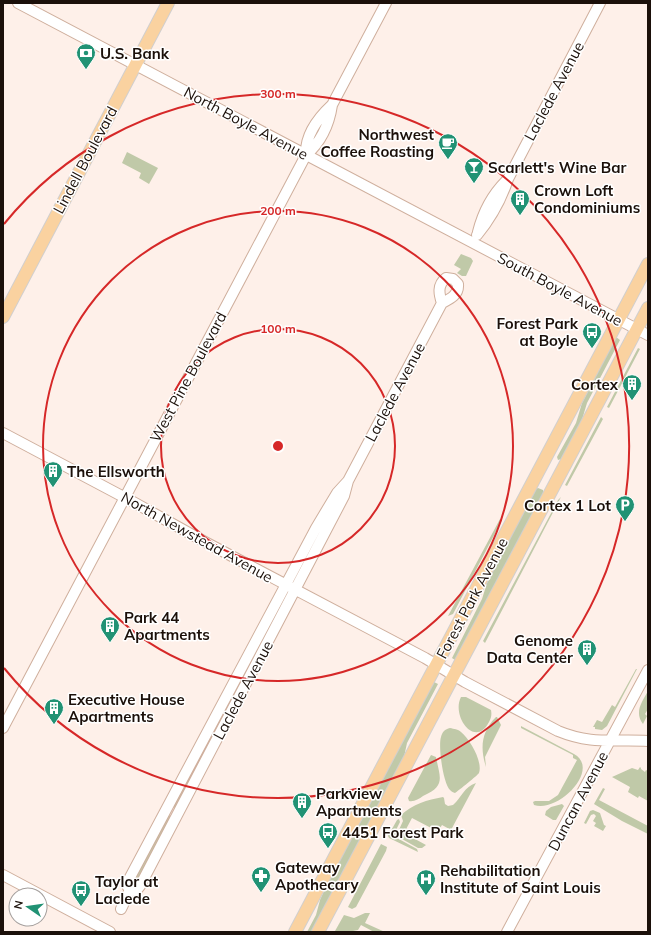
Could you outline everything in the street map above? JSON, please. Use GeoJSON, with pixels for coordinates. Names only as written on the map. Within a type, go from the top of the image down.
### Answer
{"type":"FeatureCollection","features":[{"type":"Feature","properties":{"kind":"main road","name":"Lindell Boulevard"},"geometry":{"type":"LineString","coordinates":[[3,317],[168,3]]}},
{"type":"Feature","properties":{"kind":"main road","name":"Forest Park Avenue"},"geometry":{"type":"LineString","coordinates":[[295,932],[648,264]]}},
{"type":"Feature","properties":{"kind":"main road","name":"Forest Park Avenue"},"geometry":{"type":"LineString","coordinates":[[318,932],[648,308]]}},
{"type":"Feature","properties":{"kind":"street","name":"North Boyle Avenue"},"geometry":{"type":"LineString","coordinates":[[18,3],[306,155],[475,239]]}},
{"type":"Feature","properties":{"kind":"street","name":"West Pine Boulevard"},"geometry":{"type":"LineString","coordinates":[[3,728],[306,155],[308,139],[315,125],[322,114],[332,105],[386,3]]}},
{"type":"Feature","properties":{"kind":"street","name":"Laclede Avenue"},"geometry":{"type":"LineString","coordinates":[[475,239],[483,214],[493,196],[508,179],[600,3]]}},
{"type":"Feature","properties":{"kind":"street","name":"South Boyle Avenue"},"geometry":{"type":"LineString","coordinates":[[475,239],[648,335]]}},
{"type":"Feature","properties":{"kind":"street","name":"Laclede Avenue"},"geometry":{"type":"LineString","coordinates":[[348,481],[337,493],[325,513],[127,883],[130,890],[136,891],[140,886],[344,496],[348,481],[442,303]]}},
{"type":"Feature","properties":{"kind":"street","name":"North Newstead Avenue"},"geometry":{"type":"LineString","coordinates":[[3,433],[436,664],[454,676],[546,725],[565,734],[590,740],[648,741]]}},
{"type":"Feature","properties":{"kind":"street","name":"Duncan Avenue"},"geometry":{"type":"LineString","coordinates":[[507,932],[648,670]]}},
{"type":"Feature","properties":{"kind":"street"},"geometry":{"type":"LineString","coordinates":[[3,875],[108,932]]}},
{"type":"Feature","properties":{"kind":"street","name":"Laclede Avenue"},"geometry":{"type":"LineString","coordinates":[[121,909],[130,890]]}},
{"type":"Feature","properties":{"kind":"green space"},"geometry":{"type":"Polygon","coordinates":[[[127,152],[158,168],[149,184],[139,178],[141,173],[122,163],[127,152]]]}},
{"type":"Feature","properties":{"kind":"green space"},"geometry":{"type":"Polygon","coordinates":[[[461,254],[471,258],[473,261],[466,276],[462,276],[457,273],[461,269],[454,265],[461,254]]]}},
{"type":"Feature","properties":{"kind":"green space"},"geometry":{"type":"Polygon","coordinates":[[[616,337],[620,340],[587,403],[581,423],[561,459],[558,460],[557,457],[576,423],[582,403],[616,337]]]}},
{"type":"Feature","properties":{"kind":"green space"},"geometry":{"type":"Polygon","coordinates":[[[638,348],[640,349],[609,408],[607,407],[638,348]]]}},
{"type":"Feature","properties":{"kind":"green space"},"geometry":{"type":"Polygon","coordinates":[[[601,417],[603,419],[567,486],[565,485],[601,417]]]}},
{"type":"Feature","properties":{"kind":"green space"},"geometry":{"type":"Polygon","coordinates":[[[538,488],[543,490],[543,495],[455,660],[452,658],[482,599],[488,580],[536,489],[538,488]]]}},
{"type":"Feature","properties":{"kind":"green space"},"geometry":{"type":"Polygon","coordinates":[[[561,497],[485,643],[483,641],[558,500],[561,497]]]}},
{"type":"Feature","properties":{"kind":"green space"},"geometry":{"type":"Polygon","coordinates":[[[500,519],[502,520],[453,614],[448,616],[500,519]]]}},
{"type":"Feature","properties":{"kind":"green space"},"geometry":{"type":"Polygon","coordinates":[[[636,669],[607,726],[602,730],[595,729],[595,727],[593,727],[597,720],[602,722],[612,705],[615,707],[636,669]]]}},
{"type":"Feature","properties":{"kind":"green space"},"geometry":{"type":"Polygon","coordinates":[[[434,682],[438,684],[407,743],[404,757],[312,932],[307,932],[316,915],[320,900],[327,884],[434,682]]]}},
{"type":"Feature","properties":{"kind":"green space"},"geometry":{"type":"Polygon","coordinates":[[[648,691],[648,709],[645,714],[647,716],[643,724],[640,720],[639,711],[641,703],[648,691]]]}},
{"type":"Feature","properties":{"kind":"green space"},"geometry":{"type":"Polygon","coordinates":[[[461,697],[466,697],[491,710],[489,722],[483,729],[477,732],[471,731],[466,727],[459,713],[461,697]]]}},
{"type":"Feature","properties":{"kind":"green space"},"geometry":{"type":"Polygon","coordinates":[[[496,717],[501,725],[485,757],[486,767],[483,753],[483,740],[487,728],[496,717]]]}},
{"type":"Feature","properties":{"kind":"green space"},"geometry":{"type":"Polygon","coordinates":[[[521,726],[574,754],[581,761],[583,769],[580,779],[574,788],[555,803],[544,806],[534,805],[533,802],[549,801],[558,795],[577,760],[573,758],[573,755],[521,728],[521,726]]]}},
{"type":"Feature","properties":{"kind":"green space"},"geometry":{"type":"Polygon","coordinates":[[[450,728],[456,729],[465,735],[475,751],[480,768],[478,774],[455,793],[447,786],[443,773],[441,756],[441,735],[445,730],[450,728]]]}},
{"type":"Feature","properties":{"kind":"green space"},"geometry":{"type":"Polygon","coordinates":[[[211,732],[215,733],[175,808],[172,806],[211,732]]]}},
{"type":"Feature","properties":{"kind":"green space"},"geometry":{"type":"Polygon","coordinates":[[[431,755],[436,757],[440,781],[435,789],[418,799],[409,801],[408,798],[431,755]]]}},
{"type":"Feature","properties":{"kind":"green space"},"geometry":{"type":"Polygon","coordinates":[[[640,767],[645,772],[646,770],[648,771],[648,801],[639,796],[638,798],[628,792],[630,787],[612,777],[632,768],[638,770],[640,767]]]}},
{"type":"Feature","properties":{"kind":"green space"},"geometry":{"type":"Polygon","coordinates":[[[476,783],[451,830],[442,825],[437,833],[433,831],[433,829],[412,818],[404,833],[426,845],[422,848],[418,848],[402,839],[397,834],[403,821],[401,815],[410,808],[426,801],[443,797],[445,804],[448,806],[453,805],[469,787],[476,783]]]}},
{"type":"Feature","properties":{"kind":"green space"},"geometry":{"type":"Polygon","coordinates":[[[603,788],[605,789],[599,800],[648,826],[648,834],[622,821],[594,804],[603,788]]]}},
{"type":"Feature","properties":{"kind":"green space"},"geometry":{"type":"Polygon","coordinates":[[[562,804],[564,806],[556,820],[553,820],[545,815],[546,811],[551,807],[562,804]]]}},
{"type":"Feature","properties":{"kind":"green space"},"geometry":{"type":"Polygon","coordinates":[[[593,810],[600,813],[604,825],[606,826],[603,831],[594,826],[596,823],[593,821],[596,816],[594,814],[591,815],[586,824],[584,823],[590,811],[593,810]]]}},
{"type":"Feature","properties":{"kind":"green space"},"geometry":{"type":"Polygon","coordinates":[[[169,815],[172,817],[137,885],[132,886],[131,882],[169,815]]]}},
{"type":"Feature","properties":{"kind":"green space"},"geometry":{"type":"Polygon","coordinates":[[[399,819],[400,822],[396,830],[397,838],[417,849],[418,852],[389,838],[388,836],[399,819]]]}},
{"type":"Feature","properties":{"kind":"green space"},"geometry":{"type":"Polygon","coordinates":[[[381,844],[387,847],[386,851],[356,907],[352,909],[348,907],[381,844]]]}},
{"type":"Feature","properties":{"kind":"green space"},"geometry":{"type":"Polygon","coordinates":[[[365,913],[370,913],[365,923],[385,932],[374,932],[361,925],[358,930],[348,932],[335,931],[344,915],[354,918],[365,913]]]}},
{"type":"Feature","properties":{"kind":"place","name":"U.S. Bank"},"geometry":{"type":"Point","coordinates":[86,70]}},
{"type":"Feature","properties":{"kind":"place","name":"Northwest Coffee Roasting"},"geometry":{"type":"Point","coordinates":[448,160]}},
{"type":"Feature","properties":{"kind":"place","name":"Scarlett's Wine Bar"},"geometry":{"type":"Point","coordinates":[474,184]}},
{"type":"Feature","properties":{"kind":"place","name":"Crown Loft Condominiums"},"geometry":{"type":"Point","coordinates":[520,216]}},
{"type":"Feature","properties":{"kind":"place","name":"Forest Park at Boyle"},"geometry":{"type":"Point","coordinates":[592,349]}},
{"type":"Feature","properties":{"kind":"place","name":"Cortex"},"geometry":{"type":"Point","coordinates":[632,401]}},
{"type":"Feature","properties":{"kind":"place","name":"The Ellsworth"},"geometry":{"type":"Point","coordinates":[53,488]}},
{"type":"Feature","properties":{"kind":"place","name":"Cortex 1 Lot"},"geometry":{"type":"Point","coordinates":[625,522]}},
{"type":"Feature","properties":{"kind":"place","name":"Park 44 Apartments"},"geometry":{"type":"Point","coordinates":[110,643]}},
{"type":"Feature","properties":{"kind":"place","name":"Genome Data Center"},"geometry":{"type":"Point","coordinates":[587,666]}},
{"type":"Feature","properties":{"kind":"place","name":"Executive House Apartments"},"geometry":{"type":"Point","coordinates":[54,725]}},
{"type":"Feature","properties":{"kind":"place","name":"Parkview Apartments"},"geometry":{"type":"Point","coordinates":[302,819]}},
{"type":"Feature","properties":{"kind":"place","name":"4451 Forest Park"},"geometry":{"type":"Point","coordinates":[328,849]}},
{"type":"Feature","properties":{"kind":"place","name":"Gateway Apothecary"},"geometry":{"type":"Point","coordinates":[261,893]}},
{"type":"Feature","properties":{"kind":"place","name":"Rehabilitation Institute of Saint Louis"},"geometry":{"type":"Point","coordinates":[426,896]}},
{"type":"Feature","properties":{"kind":"place","name":"Taylor at Laclede"},"geometry":{"type":"Point","coordinates":[81,907]}}]}
